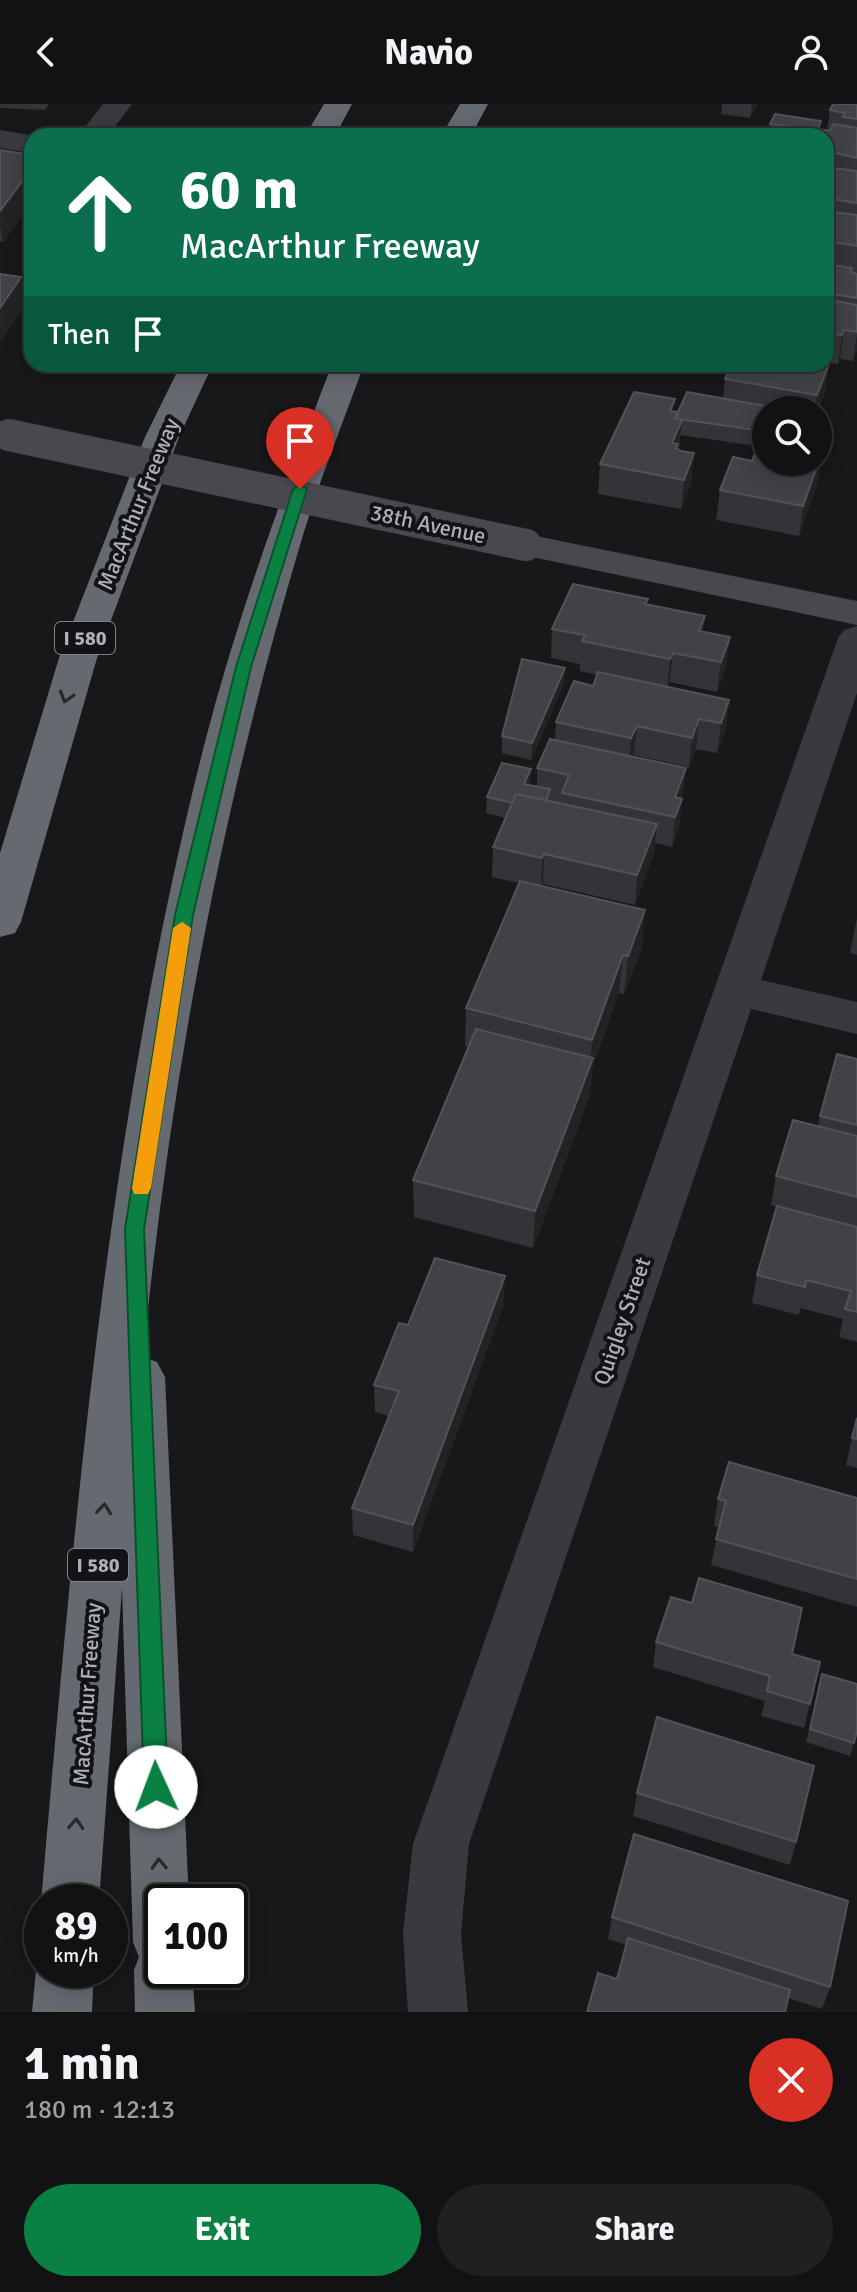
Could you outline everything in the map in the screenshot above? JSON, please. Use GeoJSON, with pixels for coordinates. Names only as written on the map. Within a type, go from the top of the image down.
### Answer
{"type":"FeatureCollection","features":[{"type":"Feature","properties":{"kind":"highway"},"geometry":{"type":"LineString","coordinates":[[324,128],[338,104]]}},
{"type":"Feature","properties":{"kind":"highway"},"geometry":{"type":"LineString","coordinates":[[460,128],[474,104]]}},
{"type":"Feature","properties":{"kind":"highway","name":"MacArthur Freeway"},"geometry":{"type":"LineString","coordinates":[[0,922],[78,658],[162,437],[193,372]]}},
{"type":"Feature","properties":{"kind":"highway","name":"MacArthur Freeway"},"geometry":{"type":"LineString","coordinates":[[71,1884],[93,1602],[135,1229],[184,915],[244,667],[309,459],[345,372]]}},
{"type":"Feature","properties":{"kind":"highway"},"geometry":{"type":"LineString","coordinates":[[135,1229],[160,1884]]}},
{"type":"Feature","properties":{"kind":"highway"},"geometry":{"type":"LineString","coordinates":[[62,2012],[64,1988]]}},
{"type":"Feature","properties":{"kind":"highway"},"geometry":{"type":"LineString","coordinates":[[164,1988],[165,2012]]}},
{"type":"Feature","properties":{"kind":"street"},"geometry":{"type":"LineString","coordinates":[[99,128],[118,104]]}},
{"type":"Feature","properties":{"kind":"street"},"geometry":{"type":"LineString","coordinates":[[0,139],[24,143]]}},
{"type":"Feature","properties":{"kind":"street","name":"38th Avenue"},"geometry":{"type":"LineString","coordinates":[[4,434],[857,613]]}},
{"type":"Feature","properties":{"kind":"street","name":"Quigley Street"},"geometry":{"type":"LineString","coordinates":[[438,2012],[432,1934],[441,1844],[857,638]]}},
{"type":"Feature","properties":{"kind":"street"},"geometry":{"type":"LineString","coordinates":[[737,990],[857,1018]]}},
{"type":"Feature","properties":{"kind":"building"},"geometry":{"type":"Polygon","coordinates":[[[833,104],[857,104],[857,119],[843,117],[845,113],[830,110],[833,104]]]}},
{"type":"Feature","properties":{"kind":"building"},"geometry":{"type":"Polygon","coordinates":[[[775,114],[821,121],[818,128],[770,124],[775,114]]]}},
{"type":"Feature","properties":{"kind":"building"},"geometry":{"type":"Polygon","coordinates":[[[833,124],[857,128],[857,158],[834,153],[834,128],[831,128],[833,124]]]}},
{"type":"Feature","properties":{"kind":"building"},"geometry":{"type":"Polygon","coordinates":[[[0,150],[24,154],[24,179],[0,211],[0,150]]]}},
{"type":"Feature","properties":{"kind":"building"},"geometry":{"type":"Polygon","coordinates":[[[834,168],[857,171],[857,203],[834,199],[834,168]]]}},
{"type":"Feature","properties":{"kind":"building"},"geometry":{"type":"Polygon","coordinates":[[[834,212],[857,215],[857,246],[834,242],[834,212]]]}},
{"type":"Feature","properties":{"kind":"building"},"geometry":{"type":"Polygon","coordinates":[[[834,265],[852,268],[851,272],[857,274],[857,298],[834,294],[834,265]]]}},
{"type":"Feature","properties":{"kind":"building"},"geometry":{"type":"Polygon","coordinates":[[[0,274],[21,277],[0,308],[0,274]]]}},
{"type":"Feature","properties":{"kind":"building"},"geometry":{"type":"Polygon","coordinates":[[[834,301],[857,305],[857,332],[844,330],[842,335],[834,334],[834,301]]]}},
{"type":"Feature","properties":{"kind":"building"},"geometry":{"type":"Polygon","coordinates":[[[728,372],[826,372],[817,395],[725,379],[728,372]]]}},
{"type":"Feature","properties":{"kind":"building"},"geometry":{"type":"Polygon","coordinates":[[[634,392],[675,399],[670,411],[678,412],[675,418],[682,420],[672,443],[678,444],[676,448],[681,451],[694,453],[684,480],[600,464],[634,392]]]}},
{"type":"Feature","properties":{"kind":"building"},"geometry":{"type":"Polygon","coordinates":[[[687,392],[752,404],[752,429],[677,419],[687,392]]]}},
{"type":"Feature","properties":{"kind":"building"},"geometry":{"type":"Polygon","coordinates":[[[733,457],[752,461],[752,476],[814,476],[803,506],[720,490],[733,457]]]}},
{"type":"Feature","properties":{"kind":"building"},"geometry":{"type":"Polygon","coordinates":[[[573,584],[648,599],[645,604],[705,616],[699,631],[730,637],[721,662],[673,653],[670,659],[582,641],[585,635],[552,629],[573,584]]]}},
{"type":"Feature","properties":{"kind":"building"},"geometry":{"type":"Polygon","coordinates":[[[522,659],[565,668],[532,743],[502,736],[522,659]]]}},
{"type":"Feature","properties":{"kind":"building"},"geometry":{"type":"Polygon","coordinates":[[[598,672],[729,700],[721,723],[699,719],[692,738],[637,726],[631,738],[556,722],[574,681],[593,686],[598,672]]]}},
{"type":"Feature","properties":{"kind":"building"},"geometry":{"type":"Polygon","coordinates":[[[550,739],[686,768],[675,797],[682,799],[675,817],[562,793],[569,775],[537,768],[550,739]]]}},
{"type":"Feature","properties":{"kind":"building"},"geometry":{"type":"Polygon","coordinates":[[[502,763],[531,769],[524,784],[550,789],[546,801],[516,794],[513,803],[487,797],[502,763]]]}},
{"type":"Feature","properties":{"kind":"building"},"geometry":{"type":"Polygon","coordinates":[[[516,794],[657,824],[637,875],[544,854],[542,858],[493,847],[516,794]]]}},
{"type":"Feature","properties":{"kind":"building"},"geometry":{"type":"Polygon","coordinates":[[[520,881],[645,910],[628,956],[623,955],[592,1040],[466,1008],[520,881]]]}},
{"type":"Feature","properties":{"kind":"building"},"geometry":{"type":"Polygon","coordinates":[[[476,1029],[593,1058],[535,1211],[413,1180],[476,1029]]]}},
{"type":"Feature","properties":{"kind":"building"},"geometry":{"type":"Polygon","coordinates":[[[837,1054],[857,1059],[857,1125],[820,1116],[837,1054]]]}},
{"type":"Feature","properties":{"kind":"building"},"geometry":{"type":"Polygon","coordinates":[[[793,1120],[857,1136],[857,1197],[776,1176],[793,1120]]]}},
{"type":"Feature","properties":{"kind":"building"},"geometry":{"type":"Polygon","coordinates":[[[777,1206],[857,1227],[857,1312],[845,1309],[851,1291],[806,1280],[805,1287],[757,1275],[777,1206]]]}},
{"type":"Feature","properties":{"kind":"building"},"geometry":{"type":"Polygon","coordinates":[[[435,1258],[505,1276],[413,1525],[352,1508],[399,1391],[374,1385],[399,1323],[408,1325],[435,1258]]]}},
{"type":"Feature","properties":{"kind":"building"},"geometry":{"type":"Polygon","coordinates":[[[857,1418],[857,1439],[852,1438],[857,1418]]]}},
{"type":"Feature","properties":{"kind":"building"},"geometry":{"type":"Polygon","coordinates":[[[729,1462],[857,1498],[857,1579],[716,1539],[726,1501],[718,1499],[729,1462]]]}},
{"type":"Feature","properties":{"kind":"building"},"geometry":{"type":"Polygon","coordinates":[[[699,1578],[802,1608],[792,1654],[820,1662],[810,1704],[767,1691],[770,1676],[656,1642],[671,1597],[692,1603],[699,1578]]]}},
{"type":"Feature","properties":{"kind":"building"},"geometry":{"type":"Polygon","coordinates":[[[822,1674],[857,1684],[854,1743],[810,1729],[822,1674]]]}},
{"type":"Feature","properties":{"kind":"building"},"geometry":{"type":"Polygon","coordinates":[[[657,1717],[814,1766],[796,1842],[637,1793],[657,1717]]]}},
{"type":"Feature","properties":{"kind":"building"},"geometry":{"type":"Polygon","coordinates":[[[634,1834],[848,1901],[830,1987],[612,1917],[634,1834]]]}},
{"type":"Feature","properties":{"kind":"building"},"geometry":{"type":"Polygon","coordinates":[[[628,1938],[790,1990],[785,2012],[587,2012],[598,1973],[617,1979],[628,1938]]]}},
{"type":"Feature","properties":{"kind":"slow traffic"},"geometry":{"type":"LineString","coordinates":[[141,1188],[182,928]]}},
{"type":"Feature","properties":{"kind":"route"},"geometry":{"type":"LineString","coordinates":[[156,1787],[135,1229],[184,915],[244,667],[300,489]]}}]}
